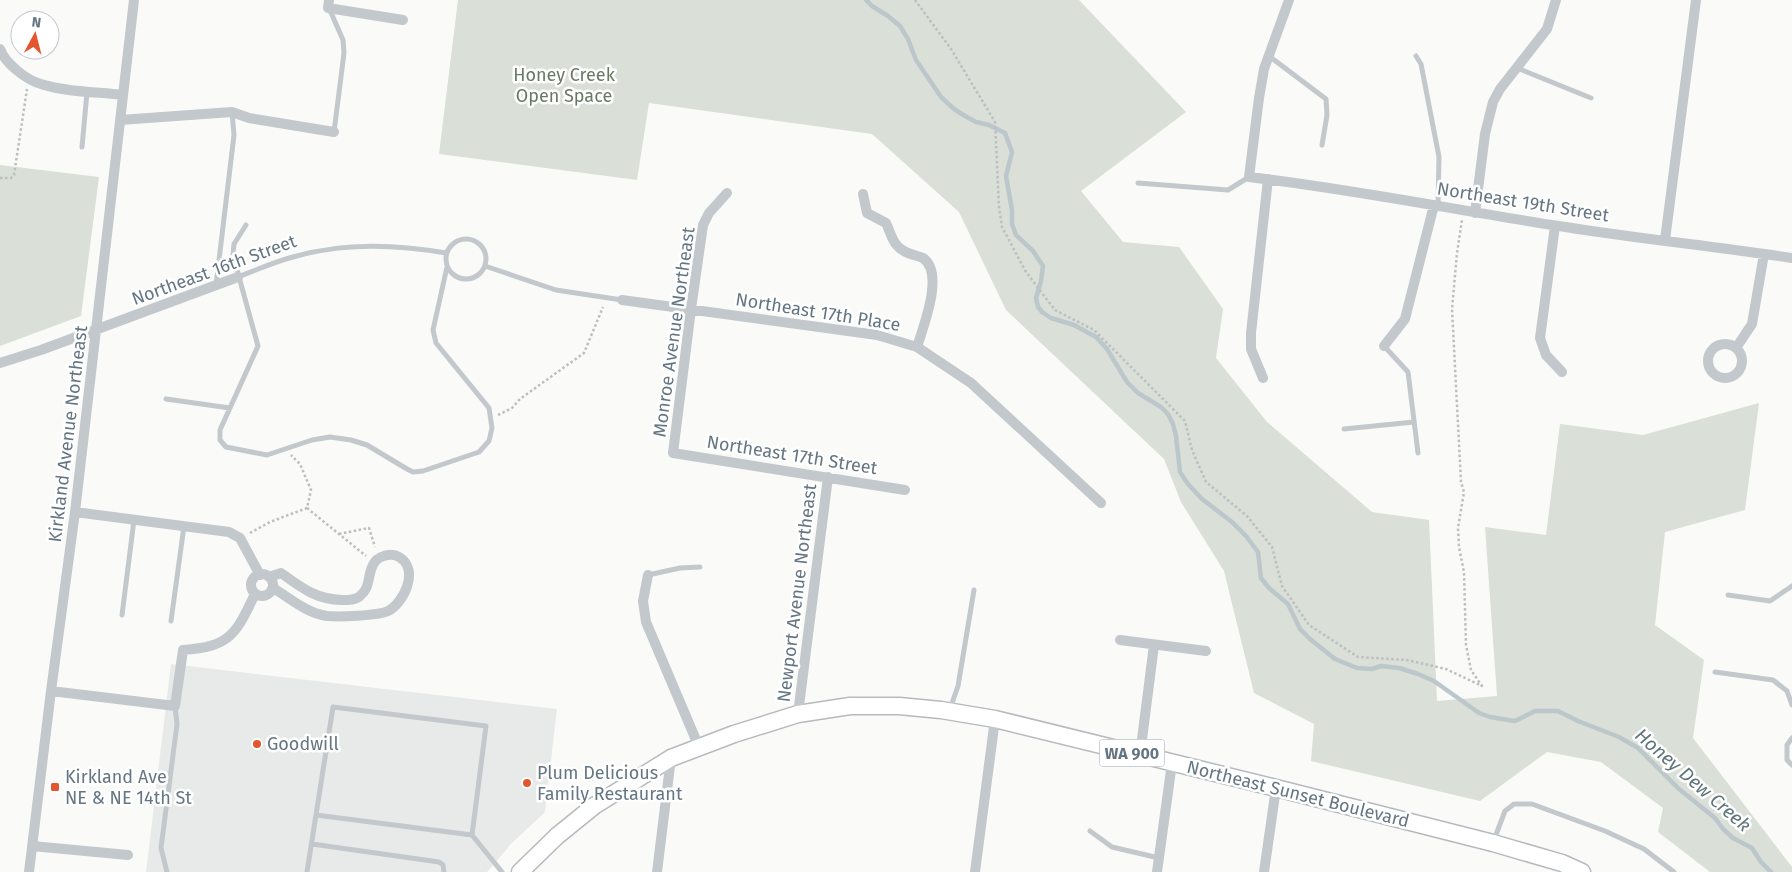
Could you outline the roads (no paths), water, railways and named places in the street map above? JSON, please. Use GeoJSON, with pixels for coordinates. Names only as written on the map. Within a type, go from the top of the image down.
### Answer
{"type":"FeatureCollection","features":[{"type":"Feature","properties":{"kind":"main road","name":"Northeast Sunset Boulevard"},"geometry":{"type":"LineString","coordinates":[[520,872],[557,836],[594,806],[671,758],[734,734],[798,714],[850,706],[899,706],[948,711],[995,719],[1493,843],[1560,868],[1582,872]]}},
{"type":"Feature","properties":{"kind":"street","name":"Kirkland Avenue Northeast"},"geometry":{"type":"LineString","coordinates":[[28,872],[50,691],[76,512],[134,0]]}},
{"type":"Feature","properties":{"kind":"street"},"geometry":{"type":"LineString","coordinates":[[1250,177],[1264,69],[1289,0]]}},
{"type":"Feature","properties":{"kind":"street"},"geometry":{"type":"LineString","coordinates":[[1476,213],[1488,119],[1493,102],[1500,89],[1547,28],[1556,0]]}},
{"type":"Feature","properties":{"kind":"street"},"geometry":{"type":"LineString","coordinates":[[1665,240],[1696,0]]}},
{"type":"Feature","properties":{"kind":"street"},"geometry":{"type":"LineString","coordinates":[[329,4],[403,20]]}},
{"type":"Feature","properties":{"kind":"street"},"geometry":{"type":"LineString","coordinates":[[0,49],[11,64],[40,84],[123,95]]}},
{"type":"Feature","properties":{"kind":"street"},"geometry":{"type":"LineString","coordinates":[[120,120],[232,112],[249,118],[334,132]]}},
{"type":"Feature","properties":{"kind":"street","name":"Northeast 19th Street"},"geometry":{"type":"LineString","coordinates":[[1250,177],[1436,205],[1555,226],[1792,258]]}},
{"type":"Feature","properties":{"kind":"street"},"geometry":{"type":"LineString","coordinates":[[1263,378],[1251,349],[1251,333],[1268,179]]}},
{"type":"Feature","properties":{"kind":"street","name":"Monroe Avenue Northeast"},"geometry":{"type":"LineString","coordinates":[[673,453],[703,225],[709,213],[727,193]]}},
{"type":"Feature","properties":{"kind":"street"},"geometry":{"type":"LineString","coordinates":[[864,194],[867,213],[886,223],[895,244],[902,250],[922,258],[928,263],[932,271],[932,294],[917,347]]}},
{"type":"Feature","properties":{"kind":"street"},"geometry":{"type":"LineString","coordinates":[[1384,346],[1406,319],[1436,205]]}},
{"type":"Feature","properties":{"kind":"street"},"geometry":{"type":"LineString","coordinates":[[1555,226],[1540,338],[1546,355],[1562,372]]}},
{"type":"Feature","properties":{"kind":"street"},"geometry":{"type":"LineString","coordinates":[[1736,348],[1748,331],[1755,315],[1764,254]]}},
{"type":"Feature","properties":{"kind":"street","name":"Northeast 16th Street"},"geometry":{"type":"LineString","coordinates":[[0,362],[41,350],[238,277]]}},
{"type":"Feature","properties":{"kind":"street","name":"Northeast 17th Place"},"geometry":{"type":"LineString","coordinates":[[622,300],[877,335],[917,347],[971,384],[1101,503]]}},
{"type":"Feature","properties":{"kind":"street","name":"Northeast 17th Street"},"geometry":{"type":"LineString","coordinates":[[673,453],[905,490]]}},
{"type":"Feature","properties":{"kind":"street","name":"Newport Avenue Northeast"},"geometry":{"type":"LineString","coordinates":[[798,714],[828,477]]}},
{"type":"Feature","properties":{"kind":"street"},"geometry":{"type":"LineString","coordinates":[[76,512],[224,531],[240,538],[264,576],[272,582],[273,588],[309,610],[326,616],[349,616],[388,611],[398,602],[409,583],[409,571],[401,558],[395,555],[386,555],[377,560],[373,565],[368,588],[359,597],[350,600],[326,599],[311,594],[281,573],[264,576],[252,581],[251,588],[255,594],[266,596],[273,588]]}},
{"type":"Feature","properties":{"kind":"street"},"geometry":{"type":"LineString","coordinates":[[648,575],[643,601],[646,622],[699,747]]}},
{"type":"Feature","properties":{"kind":"street"},"geometry":{"type":"LineString","coordinates":[[50,691],[175,706],[183,650],[215,646],[228,638],[240,625],[255,594]]}},
{"type":"Feature","properties":{"kind":"street"},"geometry":{"type":"LineString","coordinates":[[1120,640],[1206,651]]}},
{"type":"Feature","properties":{"kind":"street"},"geometry":{"type":"LineString","coordinates":[[1140,755],[1154,645]]}},
{"type":"Feature","properties":{"kind":"street"},"geometry":{"type":"LineString","coordinates":[[975,872],[995,719]]}},
{"type":"Feature","properties":{"kind":"street"},"geometry":{"type":"LineString","coordinates":[[657,872],[671,758]]}},
{"type":"Feature","properties":{"kind":"street"},"geometry":{"type":"LineString","coordinates":[[1157,872],[1172,763]]}},
{"type":"Feature","properties":{"kind":"street"},"geometry":{"type":"LineString","coordinates":[[1264,872],[1276,788]]}},
{"type":"Feature","properties":{"kind":"street"},"geometry":{"type":"LineString","coordinates":[[32,846],[128,855]]}},
{"type":"Feature","properties":{"kind":"lane"},"geometry":{"type":"LineString","coordinates":[[329,4],[343,40],[344,54],[334,132]]}},
{"type":"Feature","properties":{"kind":"lane"},"geometry":{"type":"LineString","coordinates":[[1269,56],[1326,99],[1327,115],[1322,145]]}},
{"type":"Feature","properties":{"kind":"lane"},"geometry":{"type":"LineString","coordinates":[[1416,56],[1421,64],[1439,157],[1436,205]]}},
{"type":"Feature","properties":{"kind":"lane"},"geometry":{"type":"LineString","coordinates":[[1517,68],[1591,98]]}},
{"type":"Feature","properties":{"kind":"lane"},"geometry":{"type":"LineString","coordinates":[[82,147],[87,91]]}},
{"type":"Feature","properties":{"kind":"lane"},"geometry":{"type":"LineString","coordinates":[[216,285],[234,135],[232,112]]}},
{"type":"Feature","properties":{"kind":"lane"},"geometry":{"type":"LineString","coordinates":[[1138,183],[1228,190],[1250,177]]}},
{"type":"Feature","properties":{"kind":"lane"},"geometry":{"type":"LineString","coordinates":[[246,225],[234,244],[233,255],[258,346],[220,430],[220,440],[226,447],[267,455],[312,440],[330,437],[351,440],[367,445],[413,472],[423,471],[479,452],[489,441],[492,428],[489,408],[436,343],[433,330],[447,267]]}},
{"type":"Feature","properties":{"kind":"lane"},"geometry":{"type":"LineString","coordinates":[[462,238],[469,238],[482,245],[486,259],[485,266],[481,273],[474,277],[467,279],[459,278],[452,274],[447,267],[445,260],[449,246],[462,238]]}},
{"type":"Feature","properties":{"kind":"lane","name":"Northeast 16th Street"},"geometry":{"type":"LineString","coordinates":[[238,277],[292,257],[322,250],[353,246],[374,245],[426,249],[446,253]]}},
{"type":"Feature","properties":{"kind":"lane"},"geometry":{"type":"LineString","coordinates":[[485,266],[556,290],[622,300]]}},
{"type":"Feature","properties":{"kind":"lane"},"geometry":{"type":"LineString","coordinates":[[1384,346],[1408,372],[1418,453]]}},
{"type":"Feature","properties":{"kind":"lane"},"geometry":{"type":"LineString","coordinates":[[166,399],[230,408]]}},
{"type":"Feature","properties":{"kind":"lane"},"geometry":{"type":"LineString","coordinates":[[1344,429],[1414,422]]}},
{"type":"Feature","properties":{"kind":"lane"},"geometry":{"type":"LineString","coordinates":[[122,615],[134,519]]}},
{"type":"Feature","properties":{"kind":"lane"},"geometry":{"type":"LineString","coordinates":[[171,621],[184,525]]}},
{"type":"Feature","properties":{"kind":"lane"},"geometry":{"type":"LineString","coordinates":[[648,575],[673,569],[700,567]]}},
{"type":"Feature","properties":{"kind":"lane"},"geometry":{"type":"LineString","coordinates":[[1728,595],[1770,602],[1792,586]]}},
{"type":"Feature","properties":{"kind":"lane"},"geometry":{"type":"LineString","coordinates":[[948,711],[958,686],[974,590]]}},
{"type":"Feature","properties":{"kind":"lane"},"geometry":{"type":"LineString","coordinates":[[1715,672],[1773,680],[1787,691],[1792,705]]}},
{"type":"Feature","properties":{"kind":"lane"},"geometry":{"type":"LineString","coordinates":[[167,872],[161,848],[177,724],[175,706]]}},
{"type":"Feature","properties":{"kind":"lane"},"geometry":{"type":"LineString","coordinates":[[307,872],[333,707],[486,726],[472,835]]}},
{"type":"Feature","properties":{"kind":"lane"},"geometry":{"type":"LineString","coordinates":[[1792,738],[1788,745],[1787,760],[1792,765]]}},
{"type":"Feature","properties":{"kind":"lane"},"geometry":{"type":"LineString","coordinates":[[1493,843],[1505,811],[1514,804],[1532,804],[1605,831],[1644,849],[1674,872]]}},
{"type":"Feature","properties":{"kind":"lane"},"geometry":{"type":"LineString","coordinates":[[316,815],[472,835],[502,872]]}},
{"type":"Feature","properties":{"kind":"lane"},"geometry":{"type":"LineString","coordinates":[[1090,831],[1112,847],[1159,858]]}},
{"type":"Feature","properties":{"kind":"lane"},"geometry":{"type":"LineString","coordinates":[[312,844],[439,862],[444,865],[444,872]]}},
{"type":"Feature","properties":{"kind":"waterway","name":"Honey Dew Creek"},"geometry":{"type":"LineString","coordinates":[[866,0],[900,26],[908,39],[916,60],[941,97],[965,116],[1005,133],[1012,152],[1006,176],[1012,210],[1012,224],[1016,235],[1033,251],[1043,266],[1036,298],[1038,307],[1051,318],[1074,325],[1096,337],[1107,349],[1127,382],[1138,393],[1161,407],[1168,414],[1176,436],[1180,472],[1202,499],[1232,522],[1246,536],[1258,552],[1261,578],[1269,588],[1288,604],[1300,629],[1310,639],[1335,659],[1357,668],[1372,669],[1381,666],[1399,668],[1418,674],[1434,681],[1479,713],[1490,717],[1515,721],[1535,711],[1558,711],[1619,737],[1638,748],[1679,789],[1715,818],[1733,838],[1752,848],[1761,862],[1771,872]]}},
{"type":"Feature","properties":{"kind":"place","name":"Goodwill"},"geometry":{"type":"Point","coordinates":[257,744]}},
{"type":"Feature","properties":{"kind":"place","name":"Plum Delicious Family Restaurant"},"geometry":{"type":"Point","coordinates":[527,783]}},
{"type":"Feature","properties":{"kind":"place","name":"Kirkland Ave NE & NE 14th St"},"geometry":{"type":"Point","coordinates":[55,787]}},
{"type":"Feature","properties":{"kind":"park label","name":"Honey Creek Open Space"},"geometry":{"type":"Point","coordinates":[564,85]}}]}
